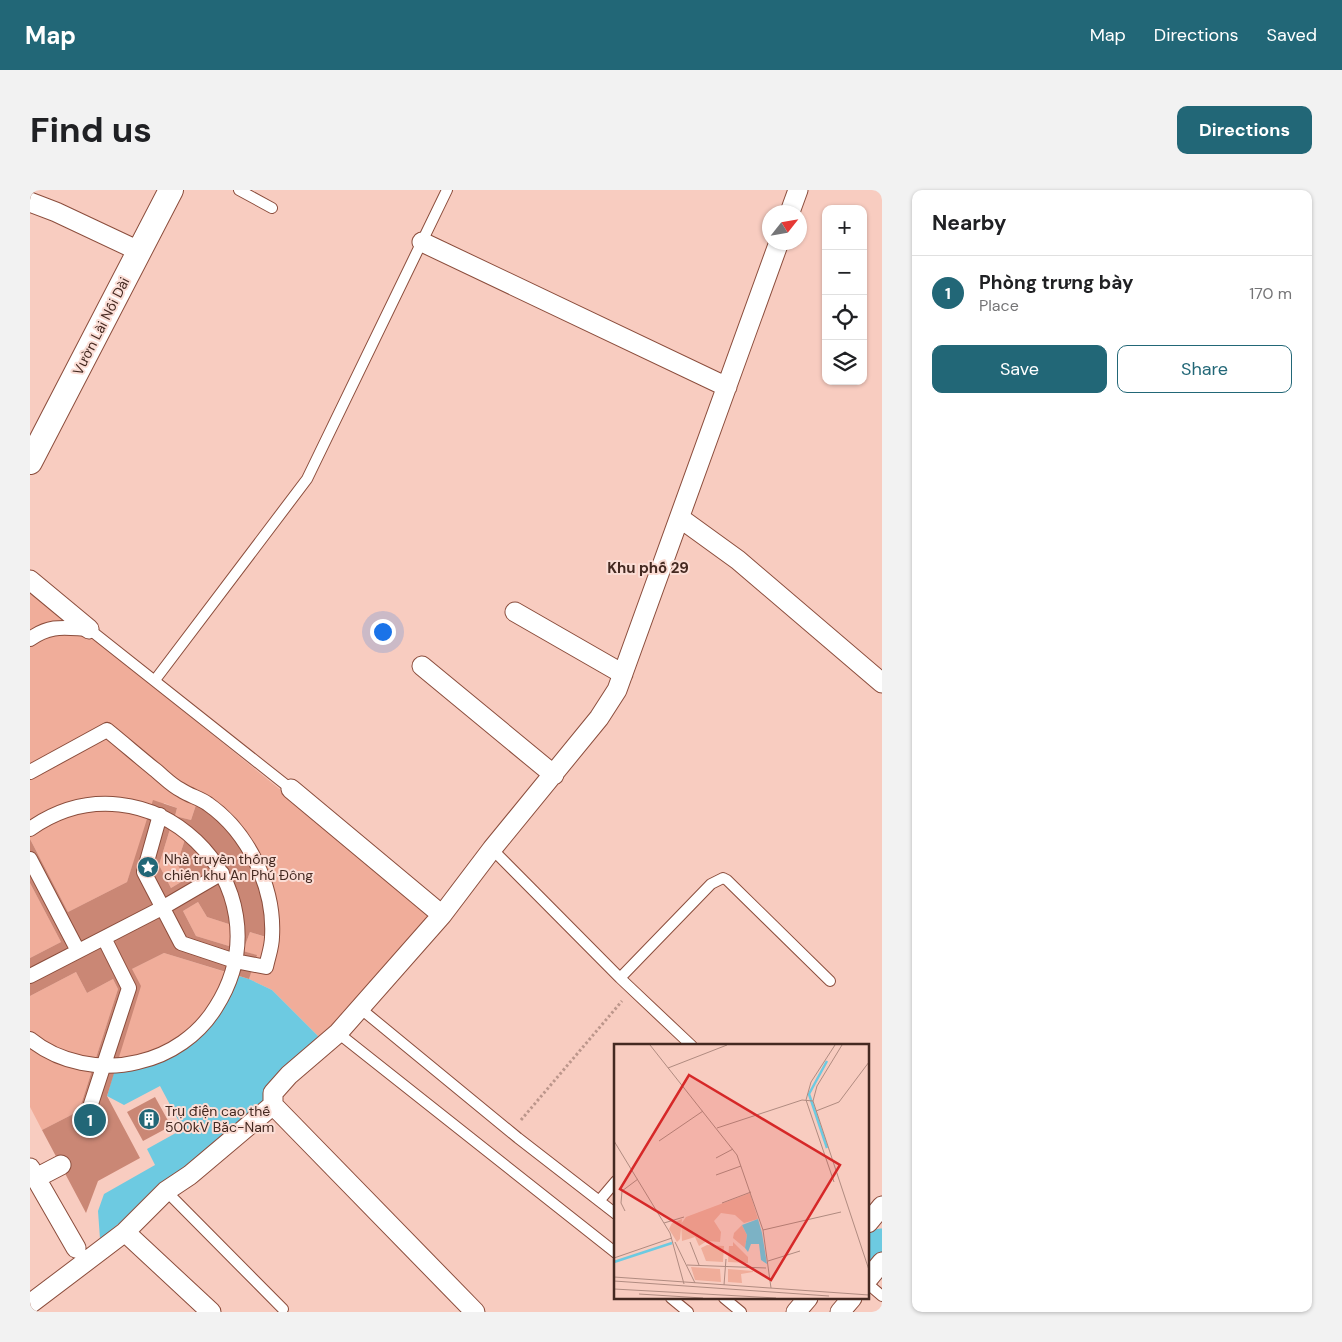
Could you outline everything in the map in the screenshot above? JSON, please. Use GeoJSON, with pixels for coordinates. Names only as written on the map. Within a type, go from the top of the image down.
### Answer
{"type":"FeatureCollection","features":[{"type":"Feature","properties":{"kind":"street","name":"Vườn Lài Nối Dài"},"geometry":{"type":"LineString","coordinates":[[30,462],[171,190]]}},
{"type":"Feature","properties":{"kind":"street"},"geometry":{"type":"LineString","coordinates":[[793,205],[798,190]]}},
{"type":"Feature","properties":{"kind":"street"},"geometry":{"type":"LineString","coordinates":[[30,202],[56,212],[139,251]]}},
{"type":"Feature","properties":{"kind":"street"},"geometry":{"type":"LineString","coordinates":[[422,242],[727,387]]}},
{"type":"Feature","properties":{"kind":"street"},"geometry":{"type":"LineString","coordinates":[[475,1312],[273,1105],[273,1093],[289,1075],[338,1033],[361,1009],[442,915],[492,849],[600,718],[617,690],[777,250]]}},
{"type":"Feature","properties":{"kind":"street"},"geometry":{"type":"LineString","coordinates":[[680,518],[738,560],[882,683]]}},
{"type":"Feature","properties":{"kind":"street"},"geometry":{"type":"LineString","coordinates":[[30,580],[89,629]]}},
{"type":"Feature","properties":{"kind":"street"},"geometry":{"type":"LineString","coordinates":[[515,612],[623,674]]}},
{"type":"Feature","properties":{"kind":"street"},"geometry":{"type":"LineString","coordinates":[[30,639],[40,631],[56,627],[89,629]]}},
{"type":"Feature","properties":{"kind":"street"},"geometry":{"type":"LineString","coordinates":[[422,666],[554,775]]}},
{"type":"Feature","properties":{"kind":"street"},"geometry":{"type":"LineString","coordinates":[[30,772],[107,730],[175,786],[208,804],[228,821],[253,856],[265,886],[272,920],[272,937],[266,966],[235,961],[181,943],[144,872],[160,816]]}},
{"type":"Feature","properties":{"kind":"street"},"geometry":{"type":"LineString","coordinates":[[291,789],[442,915]]}},
{"type":"Feature","properties":{"kind":"street"},"geometry":{"type":"LineString","coordinates":[[30,829],[43,820],[64,811],[96,804],[129,806],[160,816],[180,827],[198,842],[214,860],[222,873],[230,892],[237,919],[238,947],[232,974],[221,1000],[194,1033],[171,1049],[132,1064],[104,1066],[74,1061],[46,1050],[30,1040]]}},
{"type":"Feature","properties":{"kind":"street"},"geometry":{"type":"LineString","coordinates":[[30,859],[78,950]]}},
{"type":"Feature","properties":{"kind":"street"},"geometry":{"type":"LineString","coordinates":[[30,976],[162,908],[222,873]]}},
{"type":"Feature","properties":{"kind":"street"},"geometry":{"type":"LineString","coordinates":[[91,1104],[129,988],[104,938]]}},
{"type":"Feature","properties":{"kind":"street"},"geometry":{"type":"LineString","coordinates":[[30,1304],[125,1232],[166,1191],[190,1175],[273,1105]]}},
{"type":"Feature","properties":{"kind":"street"},"geometry":{"type":"LineString","coordinates":[[61,1165],[33,1173],[76,1248]]}},
{"type":"Feature","properties":{"kind":"street"},"geometry":{"type":"LineString","coordinates":[[869,1222],[882,1206]]}},
{"type":"Feature","properties":{"kind":"street"},"geometry":{"type":"LineString","coordinates":[[125,1232],[211,1312]]}},
{"type":"Feature","properties":{"kind":"street"},"geometry":{"type":"LineString","coordinates":[[869,1278],[882,1262]]}},
{"type":"Feature","properties":{"kind":"street"},"geometry":{"type":"LineString","coordinates":[[796,1312],[806,1300]]}},
{"type":"Feature","properties":{"kind":"street"},"geometry":{"type":"LineString","coordinates":[[840,1312],[850,1300]]}},
{"type":"Feature","properties":{"kind":"lane"},"geometry":{"type":"LineString","coordinates":[[239,190],[272,208]]}},
{"type":"Feature","properties":{"kind":"lane"},"geometry":{"type":"LineString","coordinates":[[154,680],[308,479],[447,190]]}},
{"type":"Feature","properties":{"kind":"lane"},"geometry":{"type":"LineString","coordinates":[[89,629],[291,789]]}},
{"type":"Feature","properties":{"kind":"lane"},"geometry":{"type":"LineString","coordinates":[[492,849],[620,978],[690,1044]]}},
{"type":"Feature","properties":{"kind":"lane"},"geometry":{"type":"LineString","coordinates":[[620,978],[704,890],[716,880],[723,878],[830,981]]}},
{"type":"Feature","properties":{"kind":"lane"},"geometry":{"type":"LineString","coordinates":[[361,1009],[511,1132],[614,1212]]}},
{"type":"Feature","properties":{"kind":"lane"},"geometry":{"type":"LineString","coordinates":[[338,1033],[614,1251]]}},
{"type":"Feature","properties":{"kind":"lane"},"geometry":{"type":"LineString","coordinates":[[599,1201],[614,1183]]}},
{"type":"Feature","properties":{"kind":"lane"},"geometry":{"type":"LineString","coordinates":[[166,1191],[282,1309]]}},
{"type":"Feature","properties":{"kind":"lane"},"geometry":{"type":"LineString","coordinates":[[869,1285],[882,1296]]}},
{"type":"Feature","properties":{"kind":"lane"},"geometry":{"type":"LineString","coordinates":[[673,1300],[688,1312]]}},
{"type":"Feature","properties":{"kind":"lane"},"geometry":{"type":"LineString","coordinates":[[726,1300],[741,1312]]}},
{"type":"Feature","properties":{"kind":"path"},"geometry":{"type":"LineString","coordinates":[[511,1132],[632,989]]}},
{"type":"Feature","properties":{"kind":"shaded area"},"geometry":{"type":"Polygon","coordinates":[[[30,591],[72,621],[30,633],[30,591]]]}},
{"type":"Feature","properties":{"kind":"shaded area"},"geometry":{"type":"Polygon","coordinates":[[[55,632],[87,637],[97,641],[434,914],[321,1039],[272,990],[249,979],[256,955],[243,951],[250,932],[271,939],[197,802],[191,820],[175,816],[177,808],[164,803],[160,815],[150,814],[127,882],[68,912],[30,839],[30,644],[55,632]]]}},
{"type":"Feature","properties":{"kind":"shaded area"},"geometry":{"type":"Polygon","coordinates":[[[170,829],[187,833],[177,864],[186,879],[171,888],[159,865],[170,829]]]}},
{"type":"Feature","properties":{"kind":"shaded area"},"geometry":{"type":"Polygon","coordinates":[[[30,883],[61,942],[30,958],[30,883]]]}},
{"type":"Feature","properties":{"kind":"shaded area"},"geometry":{"type":"Polygon","coordinates":[[[198,902],[207,917],[235,926],[229,946],[196,936],[183,911],[198,902]]]}},
{"type":"Feature","properties":{"kind":"shaded area"},"geometry":{"type":"Polygon","coordinates":[[[164,953],[232,974],[183,1042],[116,1065],[132,969],[164,953]]]}},
{"type":"Feature","properties":{"kind":"shaded area"},"geometry":{"type":"Polygon","coordinates":[[[76,972],[87,993],[113,979],[118,989],[79,1111],[42,1130],[30,1107],[30,996],[76,972]]]}},
{"type":"Feature","properties":{"kind":"water"},"geometry":{"type":"Polygon","coordinates":[[[232,974],[249,979],[272,990],[321,1039],[267,1092],[258,1110],[100,1239],[98,1211],[104,1194],[155,1165],[147,1149],[183,1129],[160,1086],[124,1105],[107,1096],[116,1065],[183,1042],[232,974]]]}},
{"type":"Feature","properties":{"kind":"building"},"geometry":{"type":"Polygon","coordinates":[[[153,800],[177,808],[175,816],[191,820],[197,802],[226,826],[248,858],[257,880],[266,914],[266,937],[250,932],[243,951],[257,955],[249,979],[164,953],[132,969],[141,986],[107,1096],[140,1158],[98,1181],[86,1213],[42,1130],[79,1111],[118,989],[113,979],[87,993],[76,972],[30,996],[30,958],[61,942],[30,883],[30,839],[68,912],[127,882],[153,800]],[[170,829],[159,865],[171,888],[186,879],[177,864],[187,833],[170,829]],[[198,902],[183,911],[196,936],[229,946],[235,926],[207,917],[198,902]]]}},
{"type":"Feature","properties":{"kind":"building","name":"Trụ điện cao thế 500kV Bắc-Nam"},"geometry":{"type":"Polygon","coordinates":[[[155,1097],[171,1126],[143,1141],[127,1112],[155,1097]]]}},
{"type":"Feature","properties":{"kind":"waterway"},"geometry":{"type":"LineString","coordinates":[[869,1264],[882,1248]]}},
{"type":"Feature","properties":{"kind":"place","name":"Nhà truyền thống chiến khu An Phú Đông"},"geometry":{"type":"Point","coordinates":[148,867]}},
{"type":"Feature","properties":{"kind":"place","name":"Trụ điện cao thế 500kV Bắc-Nam"},"geometry":{"type":"Point","coordinates":[149,1119]}},
{"type":"Feature","properties":{"kind":"place","name":"Phòng trưng bày"},"geometry":{"type":"Point","coordinates":[90,1120]}},
{"type":"Feature","properties":{"kind":"district","name":"Khu phố 29"},"geometry":{"type":"Point","coordinates":[648,568]}}]}
